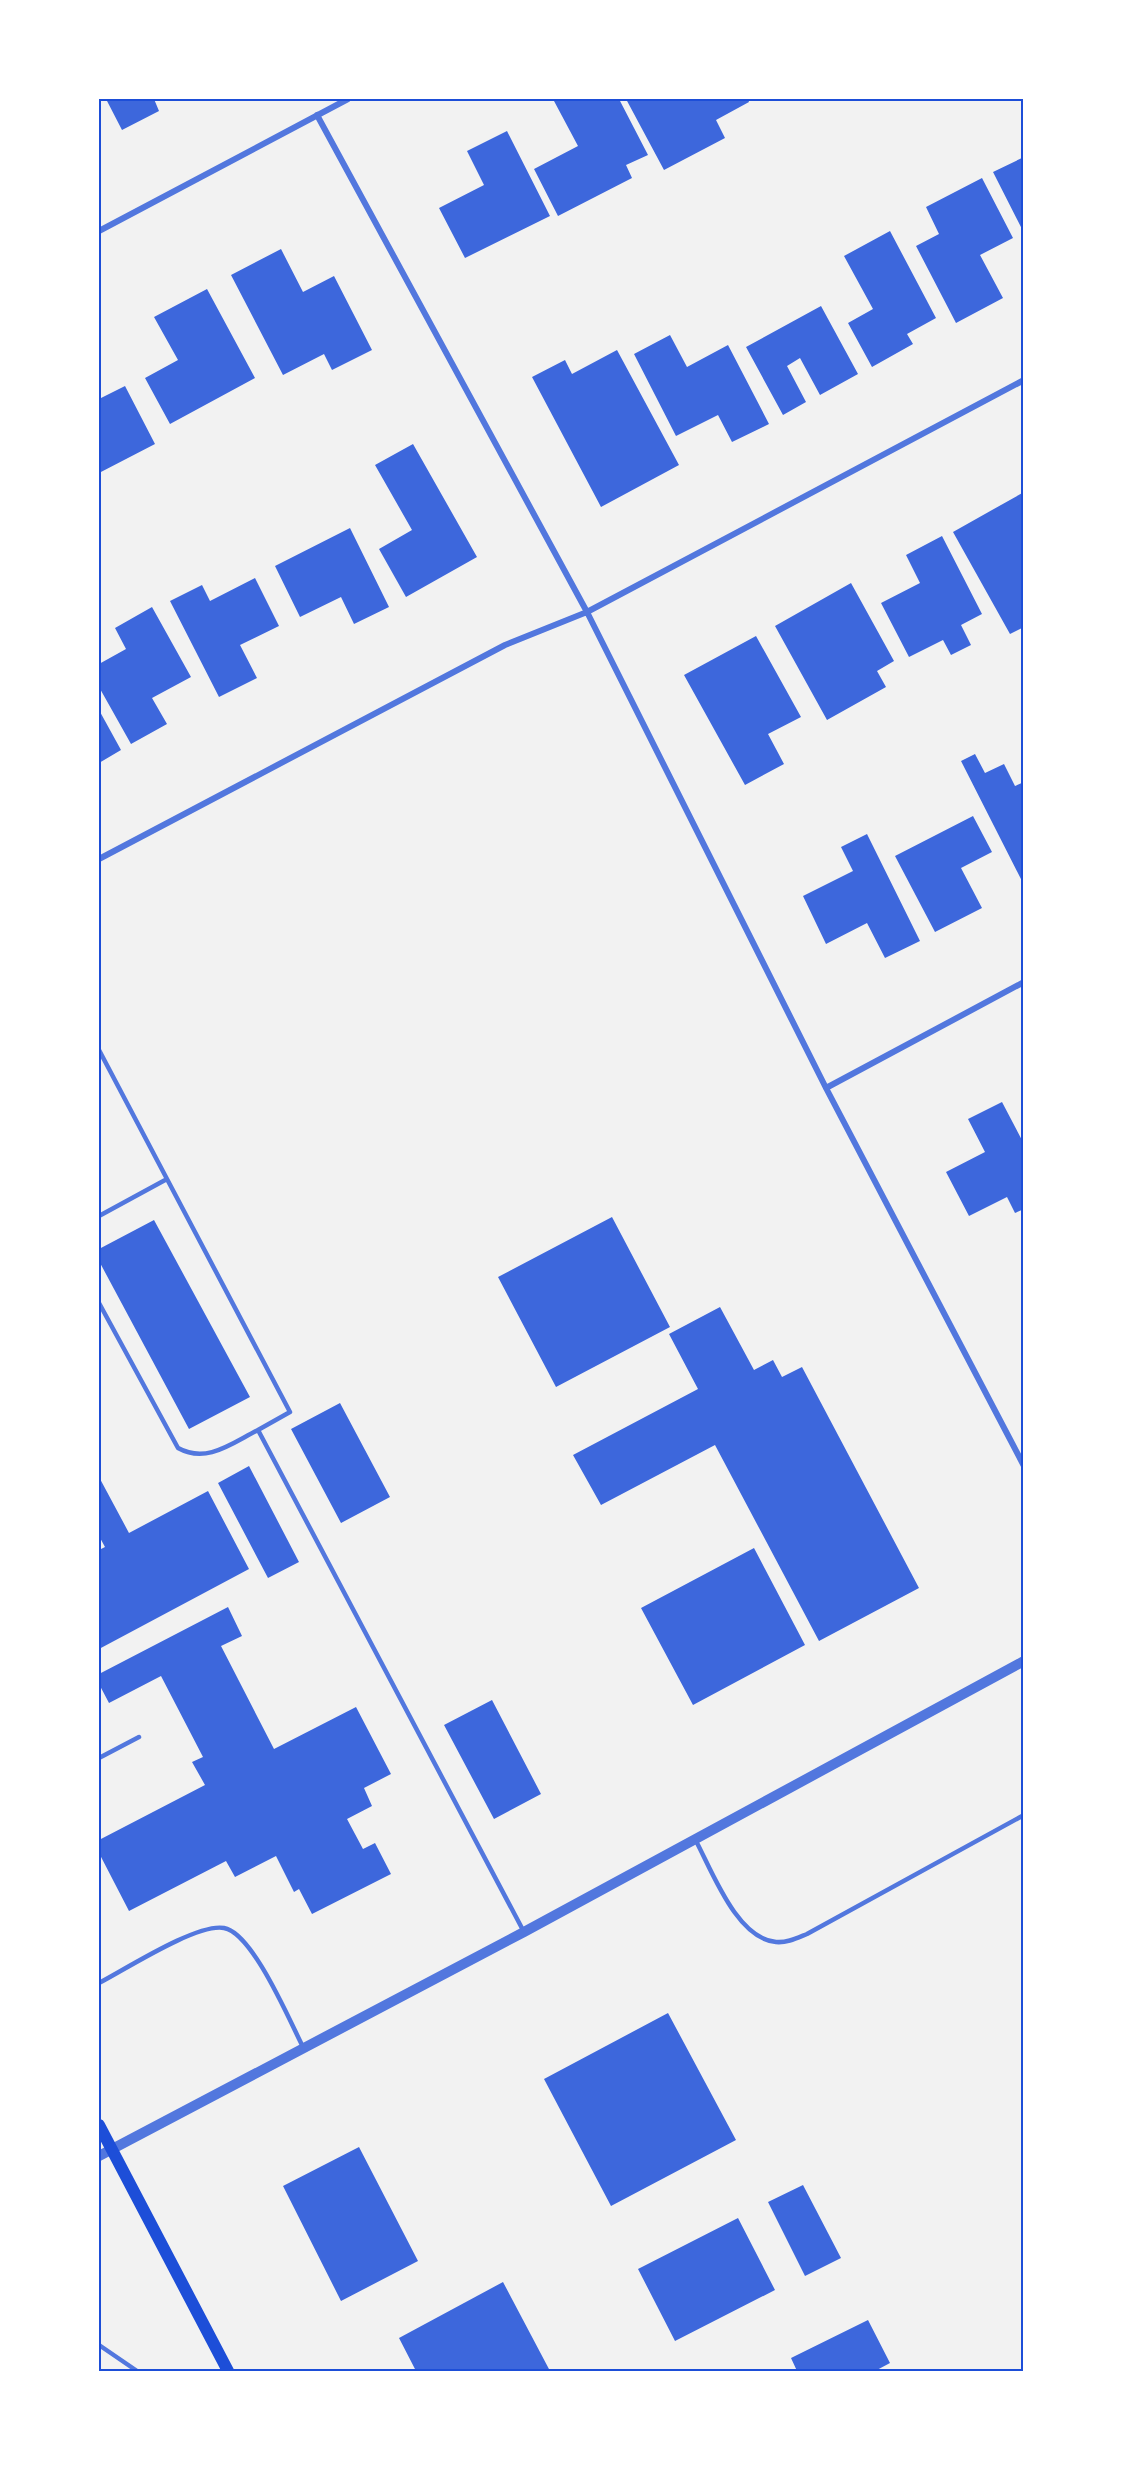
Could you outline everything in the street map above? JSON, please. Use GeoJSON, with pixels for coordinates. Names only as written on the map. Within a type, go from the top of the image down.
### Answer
{"type":"FeatureCollection","features":[{"type":"Feature","properties":{"kind":"main road"},"geometry":{"type":"LineString","coordinates":[[99,2125],[228,2371]]}},
{"type":"Feature","properties":{"kind":"street"},"geometry":{"type":"LineString","coordinates":[[99,231],[348,99]]}},
{"type":"Feature","properties":{"kind":"street"},"geometry":{"type":"LineString","coordinates":[[317,115],[587,612],[826,1088],[1024,1466]]}},
{"type":"Feature","properties":{"kind":"street"},"geometry":{"type":"LineString","coordinates":[[99,859],[505,645],[587,612],[1024,380]]}},
{"type":"Feature","properties":{"kind":"street"},"geometry":{"type":"LineString","coordinates":[[826,1088],[1024,982]]}},
{"type":"Feature","properties":{"kind":"street"},"geometry":{"type":"LineString","coordinates":[[99,2156],[524,1932],[1024,1661]]}},
{"type":"Feature","properties":{"kind":"lane"},"geometry":{"type":"LineString","coordinates":[[99,1050],[290,1412],[213,1453],[200,1456],[178,1448],[99,1303]]}},
{"type":"Feature","properties":{"kind":"lane"},"geometry":{"type":"LineString","coordinates":[[99,1216],[167,1179]]}},
{"type":"Feature","properties":{"kind":"lane"},"geometry":{"type":"LineString","coordinates":[[258,1430],[524,1932]]}},
{"type":"Feature","properties":{"kind":"lane"},"geometry":{"type":"LineString","coordinates":[[99,1758],[140,1737]]}},
{"type":"Feature","properties":{"kind":"lane"},"geometry":{"type":"LineString","coordinates":[[694,1838],[732,1909],[761,1939],[777,1943],[807,1934],[1024,1815]]}},
{"type":"Feature","properties":{"kind":"lane"},"geometry":{"type":"LineString","coordinates":[[99,1983],[197,1931],[226,1928],[244,1939],[261,1964],[304,2049]]}},
{"type":"Feature","properties":{"kind":"lane"},"geometry":{"type":"LineString","coordinates":[[99,2345],[137,2371]]}},
{"type":"Feature","properties":{"kind":"building"},"geometry":{"type":"Polygon","coordinates":[[[106,99],[154,99],[159,111],[122,130],[106,99]]]}},
{"type":"Feature","properties":{"kind":"building"},"geometry":{"type":"Polygon","coordinates":[[[559,99],[619,99],[648,155],[626,165],[632,178],[558,216],[534,169],[578,146],[554,101],[559,99]]]}},
{"type":"Feature","properties":{"kind":"building"},"geometry":{"type":"Polygon","coordinates":[[[626,99],[748,99],[749,102],[716,120],[725,138],[664,170],[626,99]]]}},
{"type":"Feature","properties":{"kind":"building"},"geometry":{"type":"Polygon","coordinates":[[[507,131],[550,216],[465,258],[439,208],[484,185],[467,151],[507,131]]]}},
{"type":"Feature","properties":{"kind":"building"},"geometry":{"type":"Polygon","coordinates":[[[1024,157],[1024,233],[993,172],[1024,157]]]}},
{"type":"Feature","properties":{"kind":"building"},"geometry":{"type":"Polygon","coordinates":[[[982,178],[1013,238],[980,255],[1003,298],[956,323],[916,246],[939,234],[926,207],[982,178]]]}},
{"type":"Feature","properties":{"kind":"building"},"geometry":{"type":"Polygon","coordinates":[[[890,231],[936,318],[907,334],[913,344],[872,367],[848,323],[873,309],[844,256],[890,231]]]}},
{"type":"Feature","properties":{"kind":"building"},"geometry":{"type":"Polygon","coordinates":[[[281,249],[303,292],[334,276],[372,350],[332,370],[324,354],[283,375],[231,275],[281,249]]]}},
{"type":"Feature","properties":{"kind":"building"},"geometry":{"type":"Polygon","coordinates":[[[207,289],[255,378],[170,424],[145,378],[178,360],[154,317],[207,289]]]}},
{"type":"Feature","properties":{"kind":"building"},"geometry":{"type":"Polygon","coordinates":[[[821,306],[858,374],[820,395],[800,358],[787,366],[806,402],[783,415],[746,347],[821,306]]]}},
{"type":"Feature","properties":{"kind":"building"},"geometry":{"type":"Polygon","coordinates":[[[670,335],[687,367],[728,345],[769,424],[732,442],[718,415],[676,436],[634,354],[670,335]]]}},
{"type":"Feature","properties":{"kind":"building"},"geometry":{"type":"Polygon","coordinates":[[[617,350],[679,465],[601,507],[532,377],[565,360],[572,374],[617,350]]]}},
{"type":"Feature","properties":{"kind":"building"},"geometry":{"type":"Polygon","coordinates":[[[125,386],[155,444],[99,473],[99,399],[125,386]]]}},
{"type":"Feature","properties":{"kind":"building"},"geometry":{"type":"Polygon","coordinates":[[[413,444],[477,557],[406,597],[379,549],[412,530],[375,465],[413,444]]]}},
{"type":"Feature","properties":{"kind":"building"},"geometry":{"type":"Polygon","coordinates":[[[1024,492],[1024,627],[1010,634],[953,532],[1024,492]]]}},
{"type":"Feature","properties":{"kind":"building"},"geometry":{"type":"Polygon","coordinates":[[[350,528],[389,607],[354,624],[341,597],[300,617],[275,566],[350,528]]]}},
{"type":"Feature","properties":{"kind":"building"},"geometry":{"type":"Polygon","coordinates":[[[942,536],[982,614],[961,625],[971,645],[951,655],[943,640],[909,657],[881,603],[920,583],[906,555],[942,536]]]}},
{"type":"Feature","properties":{"kind":"building"},"geometry":{"type":"Polygon","coordinates":[[[255,578],[279,626],[240,645],[257,678],[219,697],[170,601],[202,585],[210,601],[255,578]]]}},
{"type":"Feature","properties":{"kind":"building"},"geometry":{"type":"Polygon","coordinates":[[[851,583],[894,661],[877,671],[886,687],[827,720],[775,626],[851,583]]]}},
{"type":"Feature","properties":{"kind":"building"},"geometry":{"type":"Polygon","coordinates":[[[152,607],[191,677],[152,698],[167,724],[131,744],[99,687],[99,664],[126,649],[115,628],[152,607]]]}},
{"type":"Feature","properties":{"kind":"building"},"geometry":{"type":"Polygon","coordinates":[[[756,636],[801,717],[768,734],[784,764],[745,785],[684,675],[756,636]]]}},
{"type":"Feature","properties":{"kind":"building"},"geometry":{"type":"Polygon","coordinates":[[[99,710],[121,750],[99,763],[99,710]]]}},
{"type":"Feature","properties":{"kind":"building"},"geometry":{"type":"Polygon","coordinates":[[[975,754],[985,773],[1004,764],[1015,786],[1024,782],[1024,885],[961,761],[975,754]]]}},
{"type":"Feature","properties":{"kind":"building"},"geometry":{"type":"Polygon","coordinates":[[[973,816],[992,852],[961,868],[982,908],[935,932],[895,856],[973,816]]]}},
{"type":"Feature","properties":{"kind":"building"},"geometry":{"type":"Polygon","coordinates":[[[867,834],[920,941],[885,958],[867,923],[826,944],[803,896],[853,871],[841,847],[867,834]]]}},
{"type":"Feature","properties":{"kind":"building"},"geometry":{"type":"Polygon","coordinates":[[[1002,1102],[1024,1144],[1024,1209],[1015,1213],[1007,1197],[969,1216],[946,1172],[985,1152],[968,1119],[1002,1102]]]}},
{"type":"Feature","properties":{"kind":"building"},"geometry":{"type":"Polygon","coordinates":[[[612,1217],[670,1327],[556,1387],[498,1277],[612,1217]]]}},
{"type":"Feature","properties":{"kind":"building"},"geometry":{"type":"Polygon","coordinates":[[[154,1220],[250,1397],[189,1429],[99,1261],[99,1249],[154,1220]]]}},
{"type":"Feature","properties":{"kind":"building"},"geometry":{"type":"Polygon","coordinates":[[[720,1307],[754,1370],[773,1360],[782,1377],[802,1367],[919,1588],[819,1641],[715,1445],[601,1505],[573,1455],[698,1389],[669,1334],[720,1307]]]}},
{"type":"Feature","properties":{"kind":"building"},"geometry":{"type":"Polygon","coordinates":[[[340,1403],[390,1497],[341,1523],[291,1429],[340,1403]]]}},
{"type":"Feature","properties":{"kind":"building"},"geometry":{"type":"Polygon","coordinates":[[[249,1466],[299,1562],[268,1578],[218,1483],[249,1466]]]}},
{"type":"Feature","properties":{"kind":"building"},"geometry":{"type":"Polygon","coordinates":[[[99,1477],[129,1533],[208,1491],[249,1569],[99,1649],[99,1550],[105,1547],[99,1536],[99,1477]]]}},
{"type":"Feature","properties":{"kind":"building"},"geometry":{"type":"Polygon","coordinates":[[[754,1548],[805,1645],[693,1705],[641,1608],[754,1548]]]}},
{"type":"Feature","properties":{"kind":"building"},"geometry":{"type":"Polygon","coordinates":[[[228,1607],[242,1636],[221,1646],[274,1749],[356,1707],[391,1774],[364,1788],[372,1806],[347,1819],[363,1849],[375,1843],[391,1874],[312,1914],[299,1889],[294,1892],[276,1856],[235,1877],[226,1861],[129,1911],[99,1853],[99,1840],[205,1785],[192,1762],[203,1757],[161,1676],[109,1703],[99,1684],[99,1674],[228,1607]]]}},
{"type":"Feature","properties":{"kind":"building"},"geometry":{"type":"Polygon","coordinates":[[[492,1700],[541,1794],[494,1819],[444,1725],[492,1700]]]}},
{"type":"Feature","properties":{"kind":"building"},"geometry":{"type":"Polygon","coordinates":[[[668,2013],[736,2140],[611,2206],[544,2079],[668,2013]]]}},
{"type":"Feature","properties":{"kind":"building"},"geometry":{"type":"Polygon","coordinates":[[[359,2147],[418,2261],[341,2301],[283,2186],[359,2147]]]}},
{"type":"Feature","properties":{"kind":"building"},"geometry":{"type":"Polygon","coordinates":[[[803,2185],[841,2258],[805,2276],[768,2202],[803,2185]]]}},
{"type":"Feature","properties":{"kind":"building"},"geometry":{"type":"Polygon","coordinates":[[[738,2218],[775,2290],[675,2341],[638,2269],[738,2218]]]}},
{"type":"Feature","properties":{"kind":"building"},"geometry":{"type":"Polygon","coordinates":[[[503,2282],[550,2371],[416,2371],[399,2338],[503,2282]]]}},
{"type":"Feature","properties":{"kind":"building"},"geometry":{"type":"Polygon","coordinates":[[[868,2320],[890,2363],[875,2371],[797,2371],[791,2358],[868,2320]]]}}]}
